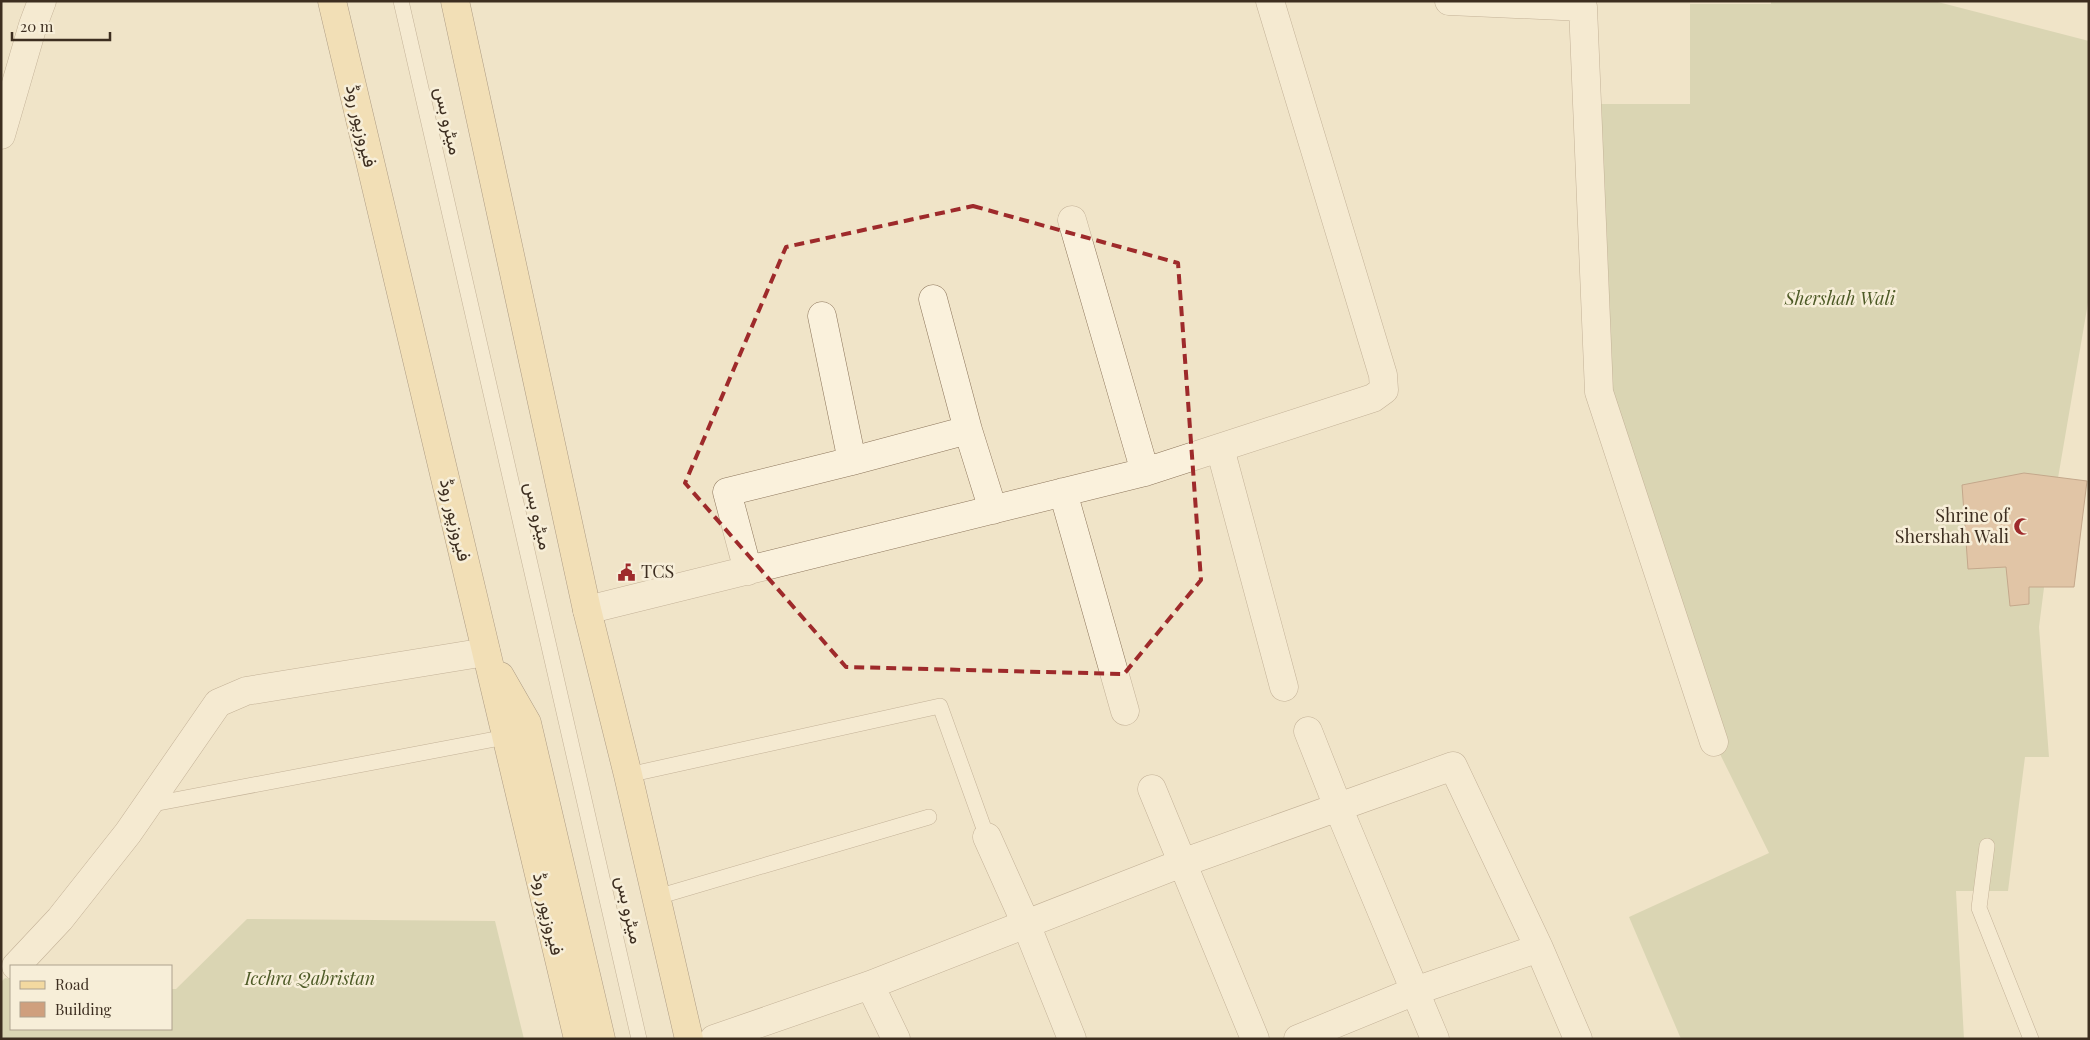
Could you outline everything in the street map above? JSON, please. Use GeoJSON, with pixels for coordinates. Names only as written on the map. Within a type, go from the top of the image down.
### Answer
{"type":"FeatureCollection","features":[{"type":"Feature","properties":{"kind":"main road","name":"فیروزپور روڈ"},"geometry":{"type":"LineString","coordinates":[[332,1],[578,1039]]}},
{"type":"Feature","properties":{"kind":"main road"},"geometry":{"type":"LineString","coordinates":[[455,1],[587,610],[628,775],[689,1039]]}},
{"type":"Feature","properties":{"kind":"main road"},"geometry":{"type":"LineString","coordinates":[[587,610],[593,706],[672,1039]]}},
{"type":"Feature","properties":{"kind":"main road"},"geometry":{"type":"LineString","coordinates":[[486,652],[527,723],[601,1039]]}},
{"type":"Feature","properties":{"kind":"street"},"geometry":{"type":"LineString","coordinates":[[1,134],[33,25],[42,1]]}},
{"type":"Feature","properties":{"kind":"street"},"geometry":{"type":"LineString","coordinates":[[587,610],[1145,472],[1374,398],[1384,390],[1383,375],[1270,1]]}},
{"type":"Feature","properties":{"kind":"street"},"geometry":{"type":"LineString","coordinates":[[1449,1],[1582,4],[1599,392],[1714,742]]}},
{"type":"Feature","properties":{"kind":"street"},"geometry":{"type":"LineString","coordinates":[[1072,220],[1145,472]]}},
{"type":"Feature","properties":{"kind":"street"},"geometry":{"type":"LineString","coordinates":[[933,299],[968,430],[994,510]]}},
{"type":"Feature","properties":{"kind":"street"},"geometry":{"type":"LineString","coordinates":[[822,316],[852,461]]}},
{"type":"Feature","properties":{"kind":"street"},"geometry":{"type":"LineString","coordinates":[[748,571],[727,492],[968,430]]}},
{"type":"Feature","properties":{"kind":"street"},"geometry":{"type":"LineString","coordinates":[[1220,448],[1284,687]]}},
{"type":"Feature","properties":{"kind":"street"},"geometry":{"type":"LineString","coordinates":[[1063,492],[1125,711]]}},
{"type":"Feature","properties":{"kind":"street"},"geometry":{"type":"LineString","coordinates":[[17,965],[60,919],[128,833],[218,703],[246,691],[486,652]]}},
{"type":"Feature","properties":{"kind":"street"},"geometry":{"type":"LineString","coordinates":[[1308,731],[1435,1039]]}},
{"type":"Feature","properties":{"kind":"street"},"geometry":{"type":"LineString","coordinates":[[714,1039],[870,985],[1182,863],[1453,766],[1539,948],[1578,1039]]}},
{"type":"Feature","properties":{"kind":"street"},"geometry":{"type":"LineString","coordinates":[[1152,789],[1255,1039]]}},
{"type":"Feature","properties":{"kind":"street"},"geometry":{"type":"LineString","coordinates":[[987,837],[1026,924],[1072,1039]]}},
{"type":"Feature","properties":{"kind":"street"},"geometry":{"type":"LineString","coordinates":[[1298,1039],[1415,991],[1539,948]]}},
{"type":"Feature","properties":{"kind":"street"},"geometry":{"type":"LineString","coordinates":[[1,982],[10,972]]}},
{"type":"Feature","properties":{"kind":"street"},"geometry":{"type":"LineString","coordinates":[[870,985],[896,1039]]}},
{"type":"Feature","properties":{"kind":"lane","name":"میٹرو بس"},"geometry":{"type":"LineString","coordinates":[[401,1],[639,1039]]}},
{"type":"Feature","properties":{"kind":"lane"},"geometry":{"type":"LineString","coordinates":[[628,775],[940,706],[987,837]]}},
{"type":"Feature","properties":{"kind":"lane"},"geometry":{"type":"LineString","coordinates":[[148,805],[506,737]]}},
{"type":"Feature","properties":{"kind":"lane"},"geometry":{"type":"LineString","coordinates":[[657,897],[929,816]]}},
{"type":"Feature","properties":{"kind":"lane"},"geometry":{"type":"LineString","coordinates":[[1987,846],[1979,908],[2031,1039]]}},
{"type":"Feature","properties":{"kind":"highlighted area"},"geometry":{"type":"Polygon","coordinates":[[[973,206],[1178,263],[1201,580],[1124,674],[846,667],[685,483],[786,247],[973,206]]]}},
{"type":"Feature","properties":{"kind":"green space","name":"Shershah Wali"},"geometry":{"type":"Polygon","coordinates":[[[1771,1],[1934,1],[2089,41],[2089,297],[2058,478],[2039,627],[2049,757],[2025,757],[2008,891],[1956,891],[1964,1039],[1681,1039],[1629,917],[1769,853],[1714,742],[1599,392],[1587,104],[1690,104],[1690,4],[1771,4],[1771,1]]]}},
{"type":"Feature","properties":{"kind":"green space","name":"Icchra Qabristan"},"geometry":{"type":"Polygon","coordinates":[[[247,919],[495,921],[524,1039],[1,1039],[1,982],[5,978],[10,979],[10,1030],[172,1030],[172,989],[176,989],[247,919]]]}},
{"type":"Feature","properties":{"kind":"building","name":"Shrine of Shershah Wali"},"geometry":{"type":"Polygon","coordinates":[[[2024,473],[2087,481],[2074,587],[2029,587],[2029,604],[2010,606],[2006,567],[1968,569],[1962,485],[2024,473]]]}},
{"type":"Feature","properties":{"kind":"place","name":"Shrine of Shershah Wali"},"geometry":{"type":"Point","coordinates":[2023,526]}},
{"type":"Feature","properties":{"kind":"place","name":"TCS"},"geometry":{"type":"Point","coordinates":[627,572]}}]}
